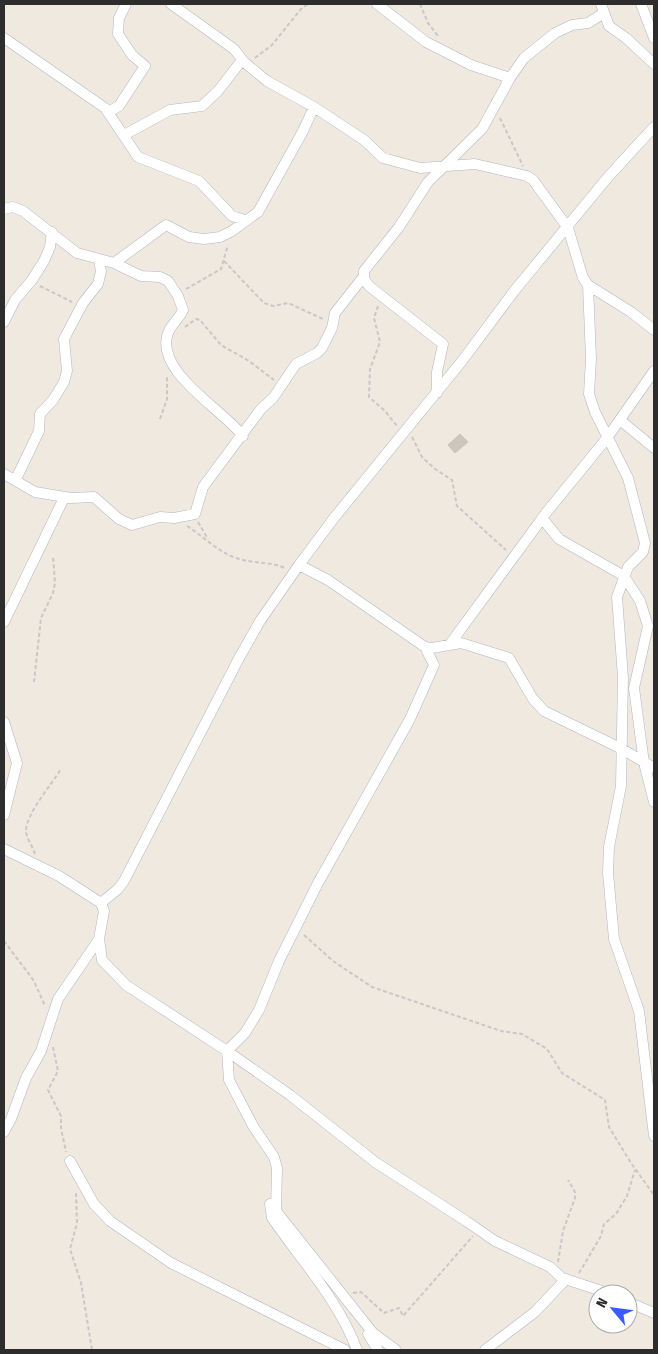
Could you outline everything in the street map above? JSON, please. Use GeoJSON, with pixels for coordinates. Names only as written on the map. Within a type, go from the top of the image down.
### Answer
{"type":"FeatureCollection","features":[{"type":"Feature","properties":{"kind":"street"},"geometry":{"type":"LineString","coordinates":[[108,112],[119,106],[146,66],[132,55],[118,34],[119,18],[126,4]]}},
{"type":"Feature","properties":{"kind":"street"},"geometry":{"type":"LineString","coordinates":[[171,4],[234,49],[245,62],[267,81],[314,107],[364,140],[383,158],[420,168],[475,164],[528,176],[533,180],[568,228],[583,278],[588,285],[631,312],[654,330]]}},
{"type":"Feature","properties":{"kind":"street"},"geometry":{"type":"LineString","coordinates":[[377,4],[418,37],[471,65],[510,78]]}},
{"type":"Feature","properties":{"kind":"street"},"geometry":{"type":"LineString","coordinates":[[642,4],[654,38]]}},
{"type":"Feature","properties":{"kind":"street"},"geometry":{"type":"LineString","coordinates":[[4,474],[16,479],[35,492],[64,498],[94,497],[119,519],[132,525],[160,517],[187,517],[196,512],[204,486],[296,364],[317,353],[322,348],[335,313],[364,276],[368,265],[399,226],[428,182],[482,129],[510,78],[524,58],[555,33],[572,25],[588,23],[603,9],[609,26],[626,38],[654,64]]}},
{"type":"Feature","properties":{"kind":"street"},"geometry":{"type":"LineString","coordinates":[[4,38],[108,112],[138,157],[199,181],[232,216],[245,220]]}},
{"type":"Feature","properties":{"kind":"street"},"geometry":{"type":"LineString","coordinates":[[124,134],[170,110],[202,106],[245,62]]}},
{"type":"Feature","properties":{"kind":"street"},"geometry":{"type":"LineString","coordinates":[[114,263],[166,224],[189,237],[204,239],[220,236],[232,231],[258,212],[314,107]]}},
{"type":"Feature","properties":{"kind":"street"},"geometry":{"type":"LineString","coordinates":[[101,903],[118,889],[124,880],[238,660],[260,621],[297,568],[334,518],[437,393],[515,290],[568,228],[608,177],[654,127]]}},
{"type":"Feature","properties":{"kind":"street"},"geometry":{"type":"LineString","coordinates":[[4,209],[19,209],[52,232],[77,253],[114,263],[141,276],[164,278],[168,281],[176,293],[183,310],[170,330],[167,339],[166,349],[171,365],[242,436]]}},
{"type":"Feature","properties":{"kind":"street"},"geometry":{"type":"LineString","coordinates":[[4,322],[18,295],[32,280],[50,247],[52,232]]}},
{"type":"Feature","properties":{"kind":"street"},"geometry":{"type":"LineString","coordinates":[[16,479],[39,431],[40,414],[53,400],[64,382],[67,371],[64,339],[81,307],[100,278],[102,268],[99,260]]}},
{"type":"Feature","properties":{"kind":"street"},"geometry":{"type":"LineString","coordinates":[[364,276],[369,286],[443,344],[437,372],[437,393]]}},
{"type":"Feature","properties":{"kind":"street"},"geometry":{"type":"LineString","coordinates":[[588,285],[591,359],[590,394],[595,412],[628,478],[645,543],[644,550],[631,562],[624,576],[620,585],[616,607],[622,677],[621,786],[609,847],[608,872],[614,939],[639,1011],[654,1136]]}},
{"type":"Feature","properties":{"kind":"street"},"geometry":{"type":"LineString","coordinates":[[450,644],[513,556],[607,438],[654,371]]}},
{"type":"Feature","properties":{"kind":"street"},"geometry":{"type":"LineString","coordinates":[[620,420],[654,448]]}},
{"type":"Feature","properties":{"kind":"street"},"geometry":{"type":"LineString","coordinates":[[4,622],[64,498]]}},
{"type":"Feature","properties":{"kind":"street"},"geometry":{"type":"LineString","coordinates":[[542,518],[559,539],[624,576],[640,601],[647,621],[645,642],[634,688],[644,763],[654,802]]}},
{"type":"Feature","properties":{"kind":"street"},"geometry":{"type":"LineString","coordinates":[[297,568],[328,580],[425,647],[434,663],[410,719],[296,925],[259,1010],[245,1033],[227,1051],[229,1080],[253,1126],[274,1157],[276,1211],[373,1333],[396,1350]]}},
{"type":"Feature","properties":{"kind":"street"},"geometry":{"type":"LineString","coordinates":[[425,647],[467,644],[509,658],[533,699],[544,711],[622,749],[654,768]]}},
{"type":"Feature","properties":{"kind":"street"},"geometry":{"type":"LineString","coordinates":[[4,722],[17,763],[4,815]]}},
{"type":"Feature","properties":{"kind":"street"},"geometry":{"type":"LineString","coordinates":[[4,849],[60,876],[101,903],[104,910],[99,939],[102,960],[126,985],[290,1095],[375,1162],[466,1221],[478,1231],[550,1267],[566,1279],[588,1286]]}},
{"type":"Feature","properties":{"kind":"street"},"geometry":{"type":"LineString","coordinates":[[4,1132],[11,1119],[26,1078],[41,1051],[62,992],[99,939]]}},
{"type":"Feature","properties":{"kind":"street"},"geometry":{"type":"LineString","coordinates":[[70,1161],[94,1204],[110,1221],[171,1263],[345,1350]]}},
{"type":"Feature","properties":{"kind":"street"},"geometry":{"type":"LineString","coordinates":[[276,1176],[269,1208],[272,1218],[337,1308],[350,1330],[357,1350]]}},
{"type":"Feature","properties":{"kind":"street"},"geometry":{"type":"LineString","coordinates":[[485,1350],[535,1312],[566,1279]]}},
{"type":"Feature","properties":{"kind":"street"},"geometry":{"type":"LineString","coordinates":[[345,1296],[378,1350]]}},
{"type":"Feature","properties":{"kind":"street"},"geometry":{"type":"LineString","coordinates":[[638,1306],[654,1313]]}},
{"type":"Feature","properties":{"kind":"path"},"geometry":{"type":"LineString","coordinates":[[245,62],[272,45],[300,9],[308,4]]}},
{"type":"Feature","properties":{"kind":"path"},"geometry":{"type":"LineString","coordinates":[[420,4],[428,23],[453,56]]}},
{"type":"Feature","properties":{"kind":"path"},"geometry":{"type":"LineString","coordinates":[[494,106],[528,176]]}},
{"type":"Feature","properties":{"kind":"path"},"geometry":{"type":"LineString","coordinates":[[176,293],[221,269],[232,231]]}},
{"type":"Feature","properties":{"kind":"path"},"geometry":{"type":"LineString","coordinates":[[224,261],[264,303],[272,306],[288,304],[332,323]]}},
{"type":"Feature","properties":{"kind":"path"},"geometry":{"type":"LineString","coordinates":[[32,280],[81,307]]}},
{"type":"Feature","properties":{"kind":"path"},"geometry":{"type":"LineString","coordinates":[[382,295],[375,312],[380,342],[370,369],[368,397],[385,411],[394,423],[406,430],[422,457],[435,469],[452,480],[457,506],[513,556]]}},
{"type":"Feature","properties":{"kind":"path"},"geometry":{"type":"LineString","coordinates":[[181,329],[196,319],[200,320],[221,344],[272,377],[279,389]]}},
{"type":"Feature","properties":{"kind":"path"},"geometry":{"type":"LineString","coordinates":[[160,419],[167,399],[167,373]]}},
{"type":"Feature","properties":{"kind":"path"},"geometry":{"type":"LineString","coordinates":[[196,512],[198,523],[209,541]]}},
{"type":"Feature","properties":{"kind":"path"},"geometry":{"type":"LineString","coordinates":[[174,518],[237,559],[268,562],[297,568]]}},
{"type":"Feature","properties":{"kind":"path"},"geometry":{"type":"LineString","coordinates":[[34,682],[41,618],[51,598],[55,583],[53,556]]}},
{"type":"Feature","properties":{"kind":"path"},"geometry":{"type":"LineString","coordinates":[[38,866],[35,852],[28,837],[27,825],[33,812],[61,769]]}},
{"type":"Feature","properties":{"kind":"path"},"geometry":{"type":"LineString","coordinates":[[296,925],[314,946],[372,987],[501,1031],[522,1034],[547,1048],[562,1073],[605,1100],[609,1127],[654,1195]]}},
{"type":"Feature","properties":{"kind":"path"},"geometry":{"type":"LineString","coordinates":[[4,941],[38,988],[50,1023]]}},
{"type":"Feature","properties":{"kind":"path"},"geometry":{"type":"LineString","coordinates":[[52,1041],[58,1071],[48,1090],[61,1116],[61,1128],[70,1161]]}},
{"type":"Feature","properties":{"kind":"path"},"geometry":{"type":"LineString","coordinates":[[568,1180],[575,1192],[575,1198],[558,1253],[566,1279],[585,1260],[601,1236],[604,1224],[616,1214],[636,1170]]}},
{"type":"Feature","properties":{"kind":"path"},"geometry":{"type":"LineString","coordinates":[[74,1186],[77,1223],[70,1249],[81,1283],[92,1350]]}},
{"type":"Feature","properties":{"kind":"path"},"geometry":{"type":"LineString","coordinates":[[345,1296],[360,1292],[384,1313],[399,1308],[403,1316],[478,1231]]}},
{"type":"Feature","properties":{"kind":"building"},"geometry":{"type":"Polygon","coordinates":[[[460,434],[468,442],[455,453],[448,445],[460,434]]]}}]}
